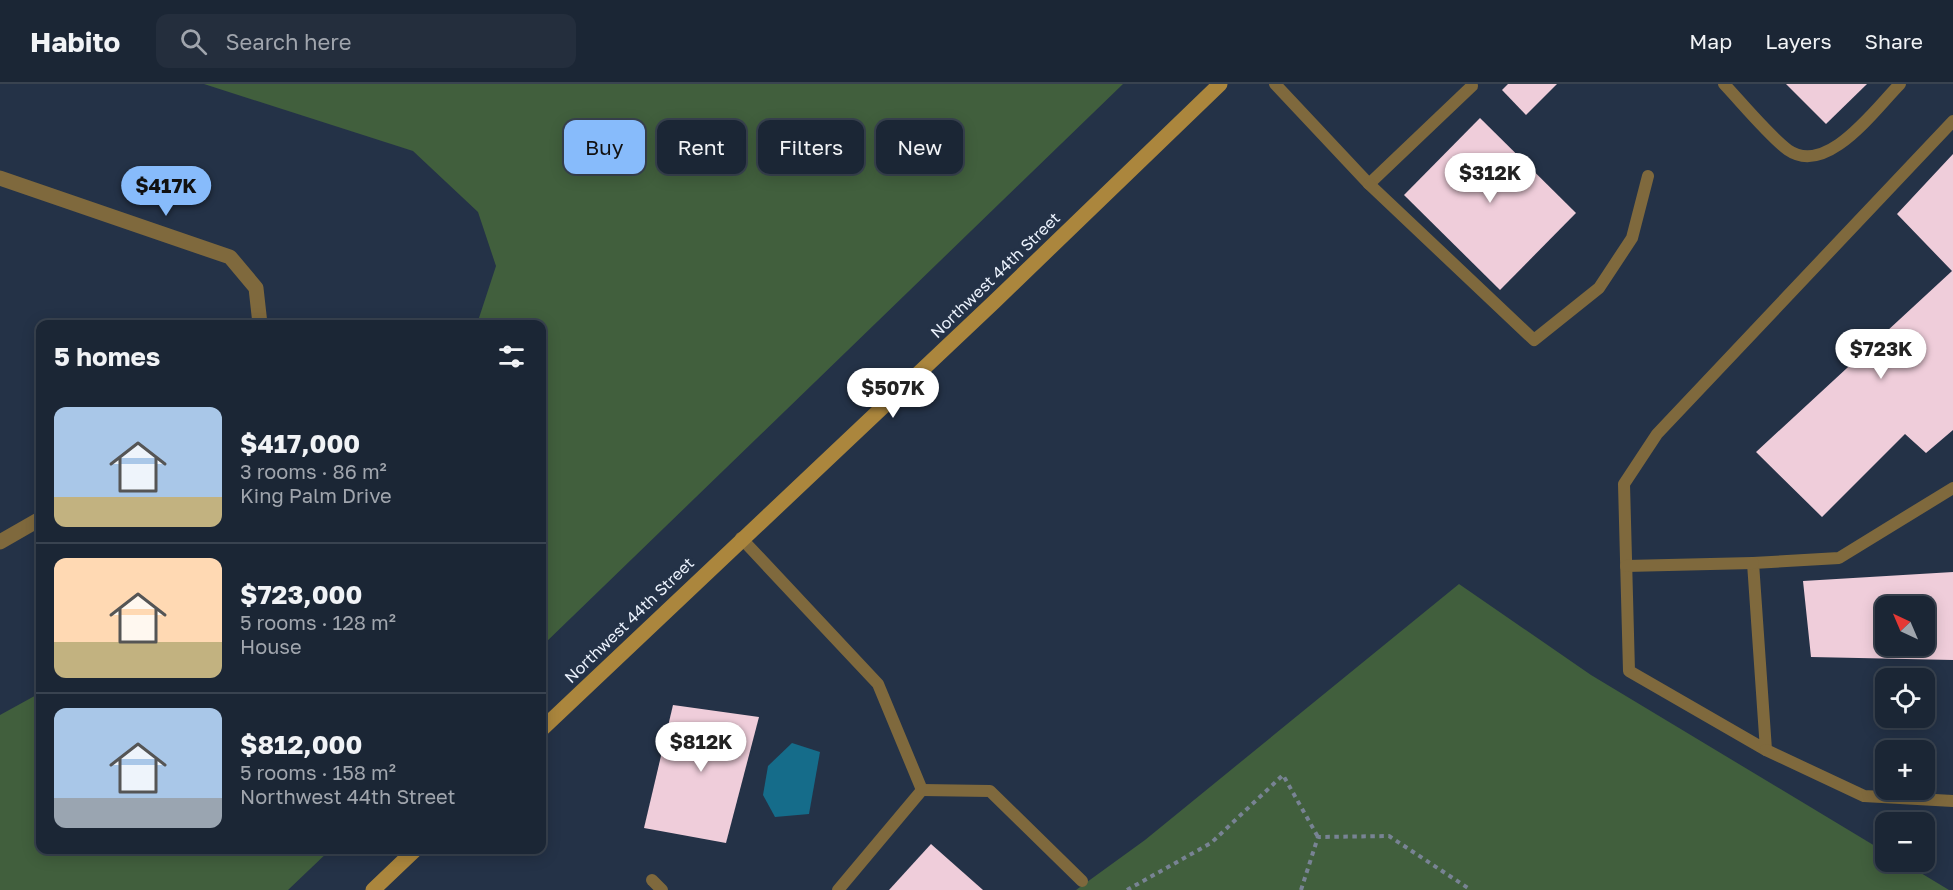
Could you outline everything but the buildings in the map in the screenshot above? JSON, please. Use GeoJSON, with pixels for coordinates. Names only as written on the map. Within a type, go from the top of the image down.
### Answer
{"type":"FeatureCollection","features":[{"type":"Feature","properties":{"kind":"street","name":"Northwest 44th Street"},"geometry":{"type":"LineString","coordinates":[[546,725],[741,538],[994,302],[1220,84]]}},
{"type":"Feature","properties":{"kind":"street"},"geometry":{"type":"LineString","coordinates":[[0,178],[230,257],[256,288],[260,320]]}},
{"type":"Feature","properties":{"kind":"street"},"geometry":{"type":"LineString","coordinates":[[0,542],[36,521]]}},
{"type":"Feature","properties":{"kind":"street"},"geometry":{"type":"LineString","coordinates":[[373,890],[411,854]]}},
{"type":"Feature","properties":{"kind":"lane"},"geometry":{"type":"LineString","coordinates":[[1275,84],[1369,184],[1534,340],[1599,288],[1632,238],[1648,176]]}},
{"type":"Feature","properties":{"kind":"lane"},"geometry":{"type":"LineString","coordinates":[[1724,84],[1788,151],[1811,159],[1833,150],[1900,84]]}},
{"type":"Feature","properties":{"kind":"lane"},"geometry":{"type":"LineString","coordinates":[[1369,184],[1472,86]]}},
{"type":"Feature","properties":{"kind":"lane"},"geometry":{"type":"LineString","coordinates":[[1953,121],[1657,434],[1624,484],[1629,671],[1767,750],[1864,796],[1953,801]]}},
{"type":"Feature","properties":{"kind":"lane"},"geometry":{"type":"LineString","coordinates":[[1626,566],[1839,558],[1953,489]]}},
{"type":"Feature","properties":{"kind":"lane"},"geometry":{"type":"LineString","coordinates":[[741,538],[878,684],[922,790]]}},
{"type":"Feature","properties":{"kind":"lane"},"geometry":{"type":"LineString","coordinates":[[1753,563],[1767,750]]}},
{"type":"Feature","properties":{"kind":"lane"},"geometry":{"type":"LineString","coordinates":[[922,790],[990,791],[1082,881]]}},
{"type":"Feature","properties":{"kind":"lane"},"geometry":{"type":"LineString","coordinates":[[838,890],[922,790]]}},
{"type":"Feature","properties":{"kind":"lane"},"geometry":{"type":"LineString","coordinates":[[651,880],[662,890]]}},
{"type":"Feature","properties":{"kind":"path"},"geometry":{"type":"LineString","coordinates":[[1127,890],[1211,843],[1283,775],[1318,837],[1301,890]]}},
{"type":"Feature","properties":{"kind":"path"},"geometry":{"type":"LineString","coordinates":[[1318,837],[1389,836],[1470,890]]}},
{"type":"Feature","properties":{"kind":"green space"},"geometry":{"type":"Polygon","coordinates":[[[204,84],[1123,84],[546,642],[546,320],[478,320],[496,266],[478,212],[413,151],[204,84]]]}},
{"type":"Feature","properties":{"kind":"green space"},"geometry":{"type":"Polygon","coordinates":[[[1459,584],[1591,675],[1875,846],[1875,872],[1919,872],[1949,890],[1076,890],[1145,840],[1459,584]]]}},
{"type":"Feature","properties":{"kind":"green space"},"geometry":{"type":"Polygon","coordinates":[[[36,695],[36,854],[326,854],[288,890],[0,890],[0,715],[36,695]]]}},
{"type":"Feature","properties":{"kind":"water"},"geometry":{"type":"Polygon","coordinates":[[[792,743],[820,752],[809,814],[775,817],[763,795],[768,766],[792,743]]]}}]}
